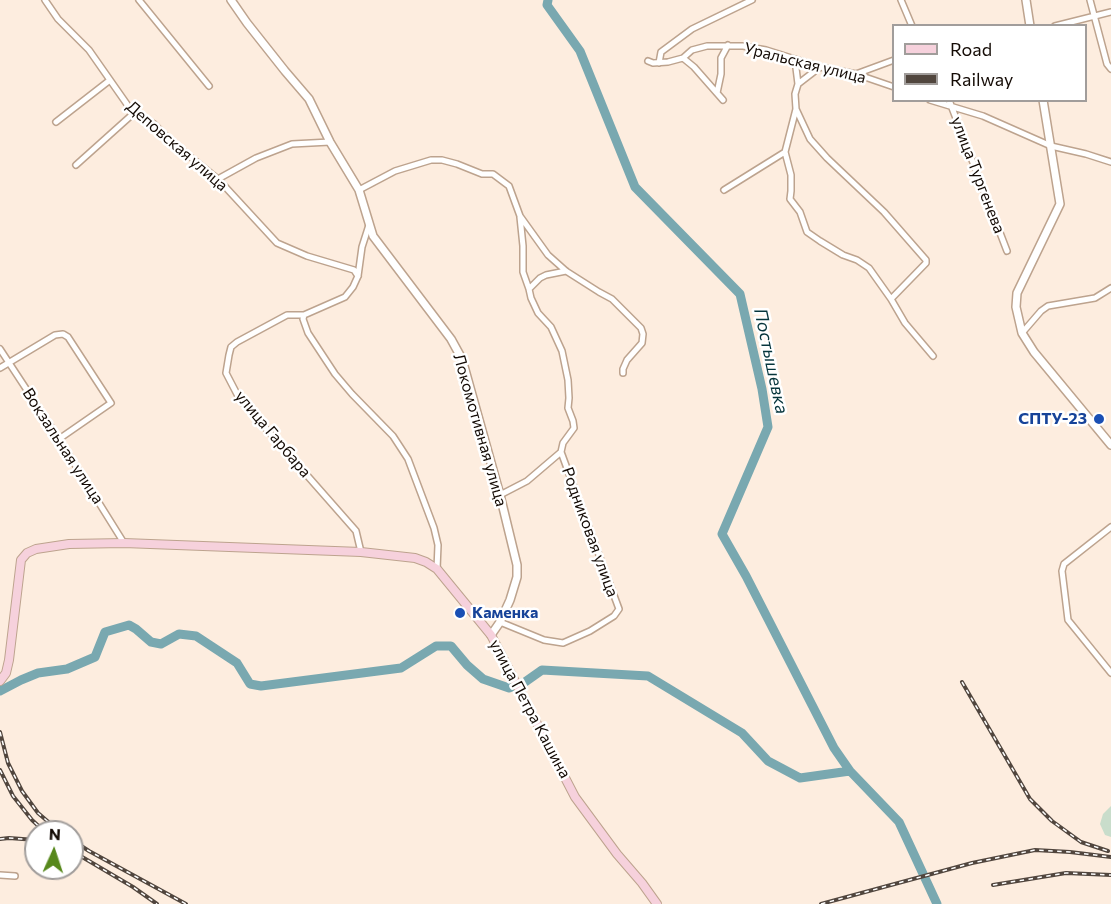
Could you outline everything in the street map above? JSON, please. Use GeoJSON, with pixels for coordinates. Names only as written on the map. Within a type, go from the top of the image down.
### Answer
{"type":"FeatureCollection","features":[{"type":"Feature","properties":{"kind":"main road","name":"улица Петра Кашина"},"geometry":{"type":"LineString","coordinates":[[0,681],[6,673],[9,660],[21,560],[27,553],[36,549],[69,544],[124,543],[361,552],[415,558],[437,569],[491,635],[575,796],[657,904]]}},
{"type":"Feature","properties":{"kind":"street","name":"Деповская улица"},"geometry":{"type":"LineString","coordinates":[[45,0],[58,18],[89,50],[131,110],[154,124],[172,142],[218,179],[277,243],[307,256],[354,270],[358,276]]}},
{"type":"Feature","properties":{"kind":"street"},"geometry":{"type":"LineString","coordinates":[[139,0],[209,86]]}},
{"type":"Feature","properties":{"kind":"street","name":"Локомотивная улица"},"geometry":{"type":"LineString","coordinates":[[231,0],[309,99],[330,142],[359,190],[373,236],[451,339],[462,359],[500,495],[516,565],[517,577],[510,600],[491,635]]}},
{"type":"Feature","properties":{"kind":"street"},"geometry":{"type":"LineString","coordinates":[[659,63],[661,52],[692,29],[752,0]]}},
{"type":"Feature","properties":{"kind":"street"},"geometry":{"type":"LineString","coordinates":[[901,0],[911,24]]}},
{"type":"Feature","properties":{"kind":"street"},"geometry":{"type":"LineString","coordinates":[[1026,0],[1030,24]]}},
{"type":"Feature","properties":{"kind":"street"},"geometry":{"type":"LineString","coordinates":[[1090,0],[1107,64],[1111,69]]}},
{"type":"Feature","properties":{"kind":"street"},"geometry":{"type":"LineString","coordinates":[[1063,24],[1111,12]]}},
{"type":"Feature","properties":{"kind":"street"},"geometry":{"type":"LineString","coordinates":[[717,93],[721,74],[721,58],[728,45]]}},
{"type":"Feature","properties":{"kind":"street","name":"Уральская улица"},"geometry":{"type":"LineString","coordinates":[[648,61],[668,62],[683,57],[692,50],[707,46],[743,46],[766,50],[820,67],[856,74],[892,86]]}},
{"type":"Feature","properties":{"kind":"street"},"geometry":{"type":"LineString","coordinates":[[683,57],[723,100]]}},
{"type":"Feature","properties":{"kind":"street"},"geometry":{"type":"LineString","coordinates":[[795,60],[798,84],[795,94],[796,109],[785,152],[791,175],[790,199],[800,212],[807,232],[843,255],[858,260],[869,268],[905,323],[933,356]]}},
{"type":"Feature","properties":{"kind":"street"},"geometry":{"type":"LineString","coordinates":[[856,74],[892,61]]}},
{"type":"Feature","properties":{"kind":"street"},"geometry":{"type":"LineString","coordinates":[[798,84],[820,67]]}},
{"type":"Feature","properties":{"kind":"street"},"geometry":{"type":"LineString","coordinates":[[57,122],[110,80]]}},
{"type":"Feature","properties":{"kind":"street"},"geometry":{"type":"LineString","coordinates":[[936,102],[983,116],[1050,146],[1111,162]]}},
{"type":"Feature","properties":{"kind":"street","name":"улица Тургенева"},"geometry":{"type":"LineString","coordinates":[[950,102],[1007,251]]}},
{"type":"Feature","properties":{"kind":"street"},"geometry":{"type":"LineString","coordinates":[[1043,102],[1060,204],[1017,293],[1016,307],[1022,333],[1034,352],[1111,444]]}},
{"type":"Feature","properties":{"kind":"street"},"geometry":{"type":"LineString","coordinates":[[796,109],[810,139],[884,212],[926,260],[926,263],[891,299]]}},
{"type":"Feature","properties":{"kind":"street"},"geometry":{"type":"LineString","coordinates":[[76,165],[134,113]]}},
{"type":"Feature","properties":{"kind":"street"},"geometry":{"type":"LineString","coordinates":[[218,179],[256,158],[292,144],[330,142]]}},
{"type":"Feature","properties":{"kind":"street"},"geometry":{"type":"LineString","coordinates":[[724,190],[785,152]]}},
{"type":"Feature","properties":{"kind":"street"},"geometry":{"type":"LineString","coordinates":[[359,190],[395,171],[431,160],[442,160],[482,174],[493,174],[509,186],[520,216],[548,255],[566,271],[612,299],[641,328],[642,343],[627,360],[623,373]]}},
{"type":"Feature","properties":{"kind":"street","name":"Родниковая улица"},"geometry":{"type":"LineString","coordinates":[[500,622],[544,640],[563,643],[591,631],[614,616],[619,609],[561,452],[563,443],[574,428],[568,408],[568,380],[562,351],[551,327],[538,313],[523,272],[520,216]]}},
{"type":"Feature","properties":{"kind":"street"},"geometry":{"type":"LineString","coordinates":[[369,224],[362,247],[358,276],[353,287],[345,297],[304,315],[303,319],[308,333],[335,374],[393,436],[408,459],[434,528],[438,545],[437,569]]}},
{"type":"Feature","properties":{"kind":"street"},"geometry":{"type":"LineString","coordinates":[[530,289],[546,275],[566,271]]}},
{"type":"Feature","properties":{"kind":"street"},"geometry":{"type":"LineString","coordinates":[[1022,333],[1048,306],[1095,298],[1111,288]]}},
{"type":"Feature","properties":{"kind":"street","name":"улица Гарбара"},"geometry":{"type":"LineString","coordinates":[[304,315],[287,315],[237,342],[231,347],[226,372],[239,398],[356,531],[361,552]]}},
{"type":"Feature","properties":{"kind":"street"},"geometry":{"type":"LineString","coordinates":[[0,368],[55,335],[63,334],[68,337],[111,403],[59,439]]}},
{"type":"Feature","properties":{"kind":"street","name":"Вокзальная улица"},"geometry":{"type":"LineString","coordinates":[[0,349],[124,543]]}},
{"type":"Feature","properties":{"kind":"street"},"geometry":{"type":"LineString","coordinates":[[500,495],[527,481],[561,452]]}},
{"type":"Feature","properties":{"kind":"street"},"geometry":{"type":"LineString","coordinates":[[1111,527],[1064,564],[1062,571],[1068,620],[1111,673]]}},
{"type":"Feature","properties":{"kind":"street"},"geometry":{"type":"LineString","coordinates":[[1104,664],[1111,660]]}},
{"type":"Feature","properties":{"kind":"street"},"geometry":{"type":"LineString","coordinates":[[0,875],[15,876]]}},
{"type":"Feature","properties":{"kind":"green space"},"geometry":{"type":"Polygon","coordinates":[[[1111,806],[1111,837],[1105,835],[1100,824],[1103,814],[1111,806]]]}},
{"type":"Feature","properties":{"kind":"waterway","name":"Постышевка"},"geometry":{"type":"LineString","coordinates":[[548,0],[547,5],[580,51],[635,187],[740,294],[762,389],[768,427],[722,534],[834,748],[850,771],[899,822],[937,904]]}},
{"type":"Feature","properties":{"kind":"waterway","name":"Каменка"},"geometry":{"type":"LineString","coordinates":[[0,691],[38,673],[67,669],[95,657],[105,632],[129,625],[151,642],[161,644],[179,634],[196,636],[237,663],[250,684],[261,686],[401,668],[436,646],[451,646],[483,679],[509,688],[525,682],[542,670],[648,676],[742,733],[768,761],[800,778],[850,771]]}},
{"type":"Feature","properties":{"kind":"railway"},"geometry":{"type":"LineString","coordinates":[[962,682],[1030,799],[1052,821],[1081,842],[1108,851]]}},
{"type":"Feature","properties":{"kind":"railway"},"geometry":{"type":"LineString","coordinates":[[0,732],[8,763],[22,791],[46,820]]}},
{"type":"Feature","properties":{"kind":"railway"},"geometry":{"type":"LineString","coordinates":[[0,770],[13,796],[32,820]]}},
{"type":"Feature","properties":{"kind":"railway"},"geometry":{"type":"LineString","coordinates":[[0,839],[24,839]]}},
{"type":"Feature","properties":{"kind":"railway"},"geometry":{"type":"LineString","coordinates":[[84,848],[186,904]]}},
{"type":"Feature","properties":{"kind":"railway"},"geometry":{"type":"LineString","coordinates":[[821,904],[972,863],[1035,850],[1111,857]]}},
{"type":"Feature","properties":{"kind":"railway"},"geometry":{"type":"LineString","coordinates":[[84,858],[157,904]]}},
{"type":"Feature","properties":{"kind":"railway"},"geometry":{"type":"LineString","coordinates":[[993,885],[1066,873],[1111,875]]}},
{"type":"Feature","properties":{"kind":"place","name":"СПТУ-23"},"geometry":{"type":"Point","coordinates":[1099,419]}},
{"type":"Feature","properties":{"kind":"place","name":"Каменка"},"geometry":{"type":"Point","coordinates":[460,613]}}]}
